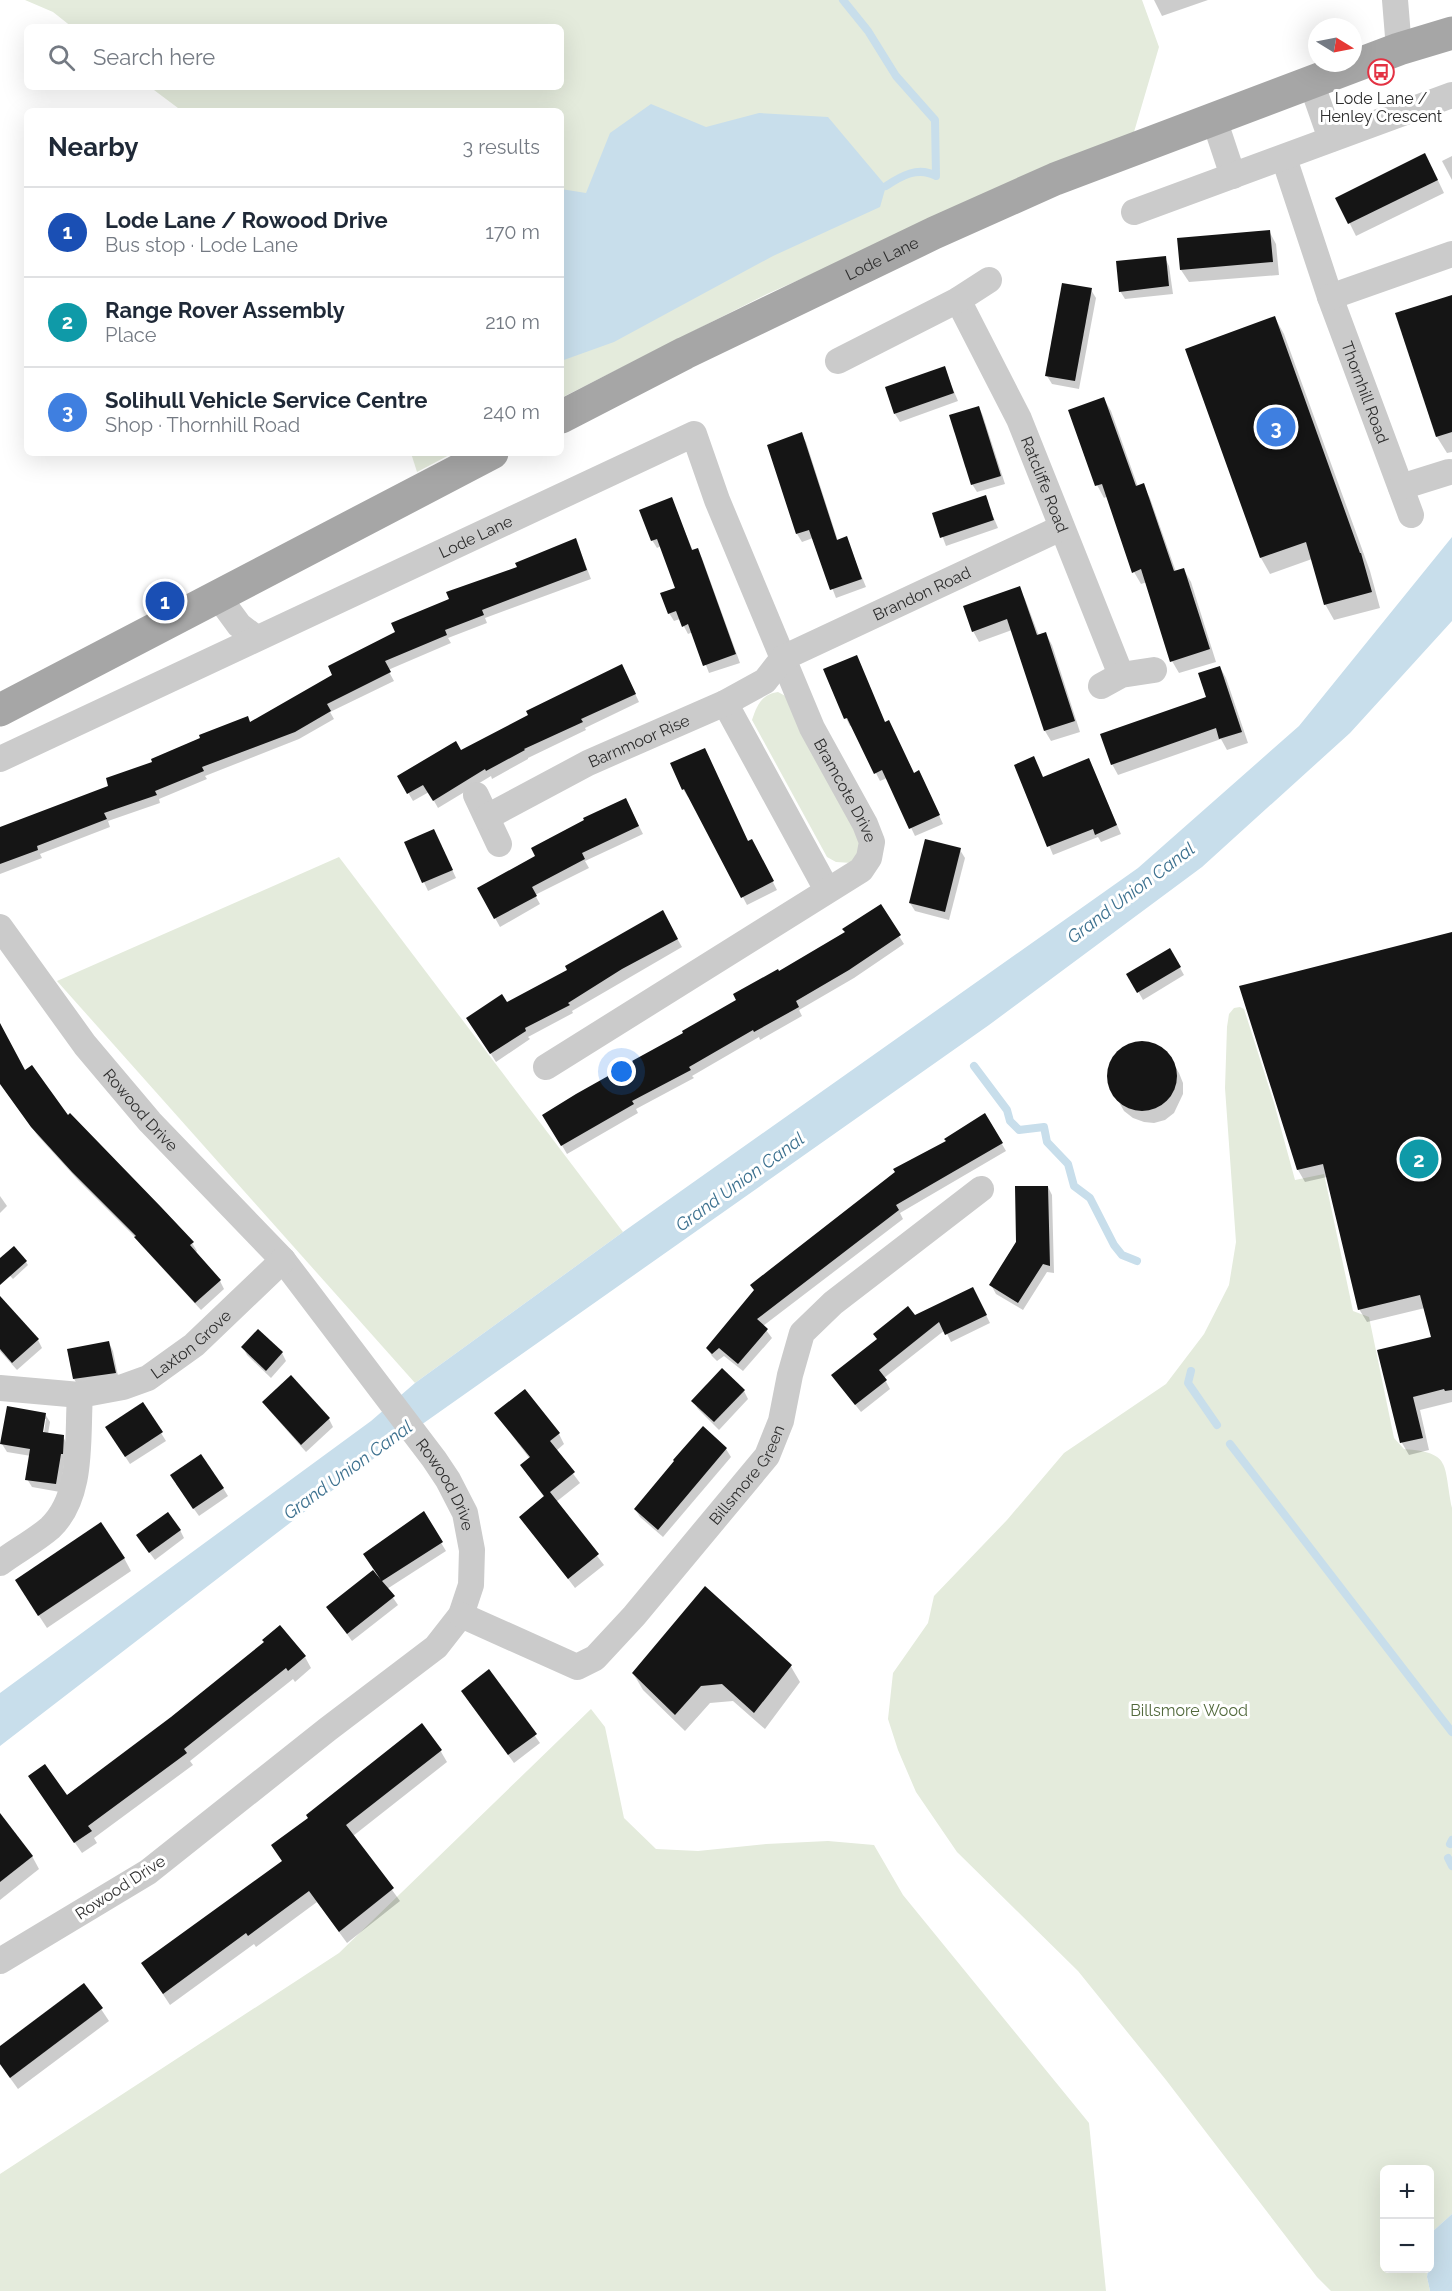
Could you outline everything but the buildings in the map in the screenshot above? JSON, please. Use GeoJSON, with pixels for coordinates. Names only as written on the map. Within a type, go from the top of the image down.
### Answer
{"type":"FeatureCollection","features":[{"type":"Feature","properties":{"kind":"main road","name":"Lode Lane"},"geometry":{"type":"LineString","coordinates":[[564,415],[685,353],[934,233],[1055,179],[1399,49],[1452,33]]}},
{"type":"Feature","properties":{"kind":"main road"},"geometry":{"type":"LineString","coordinates":[[0,710],[486,456]]}},
{"type":"Feature","properties":{"kind":"street"},"geometry":{"type":"LineString","coordinates":[[1395,0],[1399,49]]}},
{"type":"Feature","properties":{"kind":"street"},"geometry":{"type":"LineString","coordinates":[[1311,82],[1331,139]]}},
{"type":"Feature","properties":{"kind":"street"},"geometry":{"type":"LineString","coordinates":[[1134,212],[1452,94]]}},
{"type":"Feature","properties":{"kind":"street"},"geometry":{"type":"LineString","coordinates":[[1214,119],[1233,176]]}},
{"type":"Feature","properties":{"kind":"street","name":"Thornhill Road"},"geometry":{"type":"LineString","coordinates":[[1284,158],[1330,297],[1411,515]]}},
{"type":"Feature","properties":{"kind":"street"},"geometry":{"type":"LineString","coordinates":[[1330,297],[1452,254]]}},
{"type":"Feature","properties":{"kind":"street"},"geometry":{"type":"LineString","coordinates":[[838,361],[958,300],[989,280]]}},
{"type":"Feature","properties":{"kind":"street","name":"Ratcliffe Road"},"geometry":{"type":"LineString","coordinates":[[958,300],[1019,419],[1061,528],[1111,681],[1154,670]]}},
{"type":"Feature","properties":{"kind":"street","name":"Lode Lane"},"geometry":{"type":"LineString","coordinates":[[0,759],[694,434]]}},
{"type":"Feature","properties":{"kind":"street","name":"Bramcote Drive"},"geometry":{"type":"LineString","coordinates":[[546,1067],[861,870],[869,858],[872,843],[865,824],[812,728],[717,500],[694,434]]}},
{"type":"Feature","properties":{"kind":"street"},"geometry":{"type":"LineString","coordinates":[[1401,487],[1449,472]]}},
{"type":"Feature","properties":{"kind":"street","name":"Brandon Road"},"geometry":{"type":"LineString","coordinates":[[783,658],[1061,528]]}},
{"type":"Feature","properties":{"kind":"street"},"geometry":{"type":"LineString","coordinates":[[217,595],[239,625],[256,638]]}},
{"type":"Feature","properties":{"kind":"street","name":"Barnmoor Rise"},"geometry":{"type":"LineString","coordinates":[[500,844],[481,806],[588,763],[725,703],[765,681],[783,658]]}},
{"type":"Feature","properties":{"kind":"street"},"geometry":{"type":"LineString","coordinates":[[725,703],[827,890]]}},
{"type":"Feature","properties":{"kind":"street","name":"Rowood Drive"},"geometry":{"type":"LineString","coordinates":[[0,927],[85,1045],[150,1122],[283,1260],[448,1480],[465,1513],[472,1550],[471,1585],[461,1615],[436,1647],[327,1729],[148,1872],[0,1960]]}},
{"type":"Feature","properties":{"kind":"street","name":"Billsmore Green"},"geometry":{"type":"LineString","coordinates":[[461,1615],[577,1667],[595,1658],[634,1616],[767,1456],[781,1421],[790,1375],[802,1333],[833,1303],[981,1189]]}},
{"type":"Feature","properties":{"kind":"street","name":"Laxton Grove"},"geometry":{"type":"LineString","coordinates":[[0,1388],[80,1395],[123,1387],[148,1378],[194,1345],[283,1260]]}},
{"type":"Feature","properties":{"kind":"street"},"geometry":{"type":"LineString","coordinates":[[0,1563],[50,1527],[68,1505],[74,1483],[80,1395]]}},
{"type":"Feature","properties":{"kind":"green space"},"geometry":{"type":"Polygon","coordinates":[[[25,0],[1142,0],[1159,47],[1134,132],[767,294],[564,396],[564,108],[178,108],[154,90],[564,90],[564,24],[68,24],[53,12],[25,0]]]}},
{"type":"Feature","properties":{"kind":"green space"},"geometry":{"type":"Polygon","coordinates":[[[412,456],[447,456],[417,472],[412,456]]]}},
{"type":"Feature","properties":{"kind":"green space"},"geometry":{"type":"Polygon","coordinates":[[[778,692],[791,699],[862,837],[860,852],[852,863],[836,862],[827,857],[752,720],[761,701],[768,695],[778,692]]]}},
{"type":"Feature","properties":{"kind":"green space"},"geometry":{"type":"Polygon","coordinates":[[[339,857],[623,1232],[415,1383],[57,981],[339,857]]]}},
{"type":"Feature","properties":{"kind":"green space","name":"Billsmore Wood"},"geometry":{"type":"Polygon","coordinates":[[[1234,1008],[1244,1009],[1274,1103],[1295,1180],[1324,1174],[1353,1311],[1369,1317],[1394,1438],[1404,1449],[1430,1454],[1443,1463],[1452,1508],[1452,2214],[1434,2230],[1434,2165],[1380,2165],[1380,2273],[1428,2273],[1430,2291],[1331,2291],[1317,2277],[1166,2080],[1078,1971],[957,1852],[916,1792],[888,1719],[893,1673],[928,1623],[934,1596],[1007,1520],[1064,1453],[1166,1384],[1204,1334],[1229,1285],[1236,1242],[1225,1088],[1227,1027],[1229,1014],[1234,1008]]]}},
{"type":"Feature","properties":{"kind":"green space"},"geometry":{"type":"Polygon","coordinates":[[[591,1709],[605,1727],[624,1818],[656,1849],[698,1851],[828,1841],[874,1845],[903,1895],[1089,2123],[1106,2291],[0,2291],[0,2174],[339,1953],[591,1709]]]}},
{"type":"Feature","properties":{"kind":"water"},"geometry":{"type":"Polygon","coordinates":[[[651,104],[706,127],[759,113],[828,117],[886,186],[880,207],[773,256],[614,342],[564,360],[564,189],[586,193],[610,133],[651,104]]]}},
{"type":"Feature","properties":{"kind":"water","name":"Grand Union Canal"},"geometry":{"type":"Polygon","coordinates":[[[1452,537],[1452,621],[1350,733],[1202,867],[989,1025],[377,1456],[0,1746],[0,1693],[371,1421],[415,1383],[623,1232],[1138,868],[1299,726],[1452,537]]]}},
{"type":"Feature","properties":{"kind":"water"},"geometry":{"type":"Polygon","coordinates":[[[1452,2214],[1452,2291],[1430,2291],[1427,2277],[1427,2273],[1434,2273],[1434,2230],[1452,2214]]]}},
{"type":"Feature","properties":{"kind":"waterway"},"geometry":{"type":"LineString","coordinates":[[843,0],[868,31],[896,76],[935,120],[936,176],[916,172],[886,186]]}},
{"type":"Feature","properties":{"kind":"waterway"},"geometry":{"type":"LineString","coordinates":[[974,1066],[1007,1110],[1010,1121],[1019,1130],[1044,1127],[1047,1142],[1068,1164],[1074,1186],[1090,1198],[1114,1245],[1122,1255],[1137,1261]]}},
{"type":"Feature","properties":{"kind":"waterway"},"geometry":{"type":"LineString","coordinates":[[1191,1371],[1188,1383],[1217,1425]]}},
{"type":"Feature","properties":{"kind":"waterway"},"geometry":{"type":"LineString","coordinates":[[1230,1444],[1452,1732]]}},
{"type":"Feature","properties":{"kind":"waterway"},"geometry":{"type":"LineString","coordinates":[[1450,1844],[1452,1840]]}},
{"type":"Feature","properties":{"kind":"waterway"},"geometry":{"type":"LineString","coordinates":[[1448,1858],[1452,1866]]}},
{"type":"Feature","properties":{"kind":"place","name":"Lode Lane / Henley Crescent"},"geometry":{"type":"Point","coordinates":[1381,72]}},
{"type":"Feature","properties":{"kind":"place","name":"Solihull Vehicle Service Centre"},"geometry":{"type":"Point","coordinates":[1276,427]}},
{"type":"Feature","properties":{"kind":"place","name":"Lode Lane / Rowood Drive"},"geometry":{"type":"Point","coordinates":[165,601]}},
{"type":"Feature","properties":{"kind":"place","name":"Range Rover Assembly"},"geometry":{"type":"Point","coordinates":[1419,1159]}}]}
